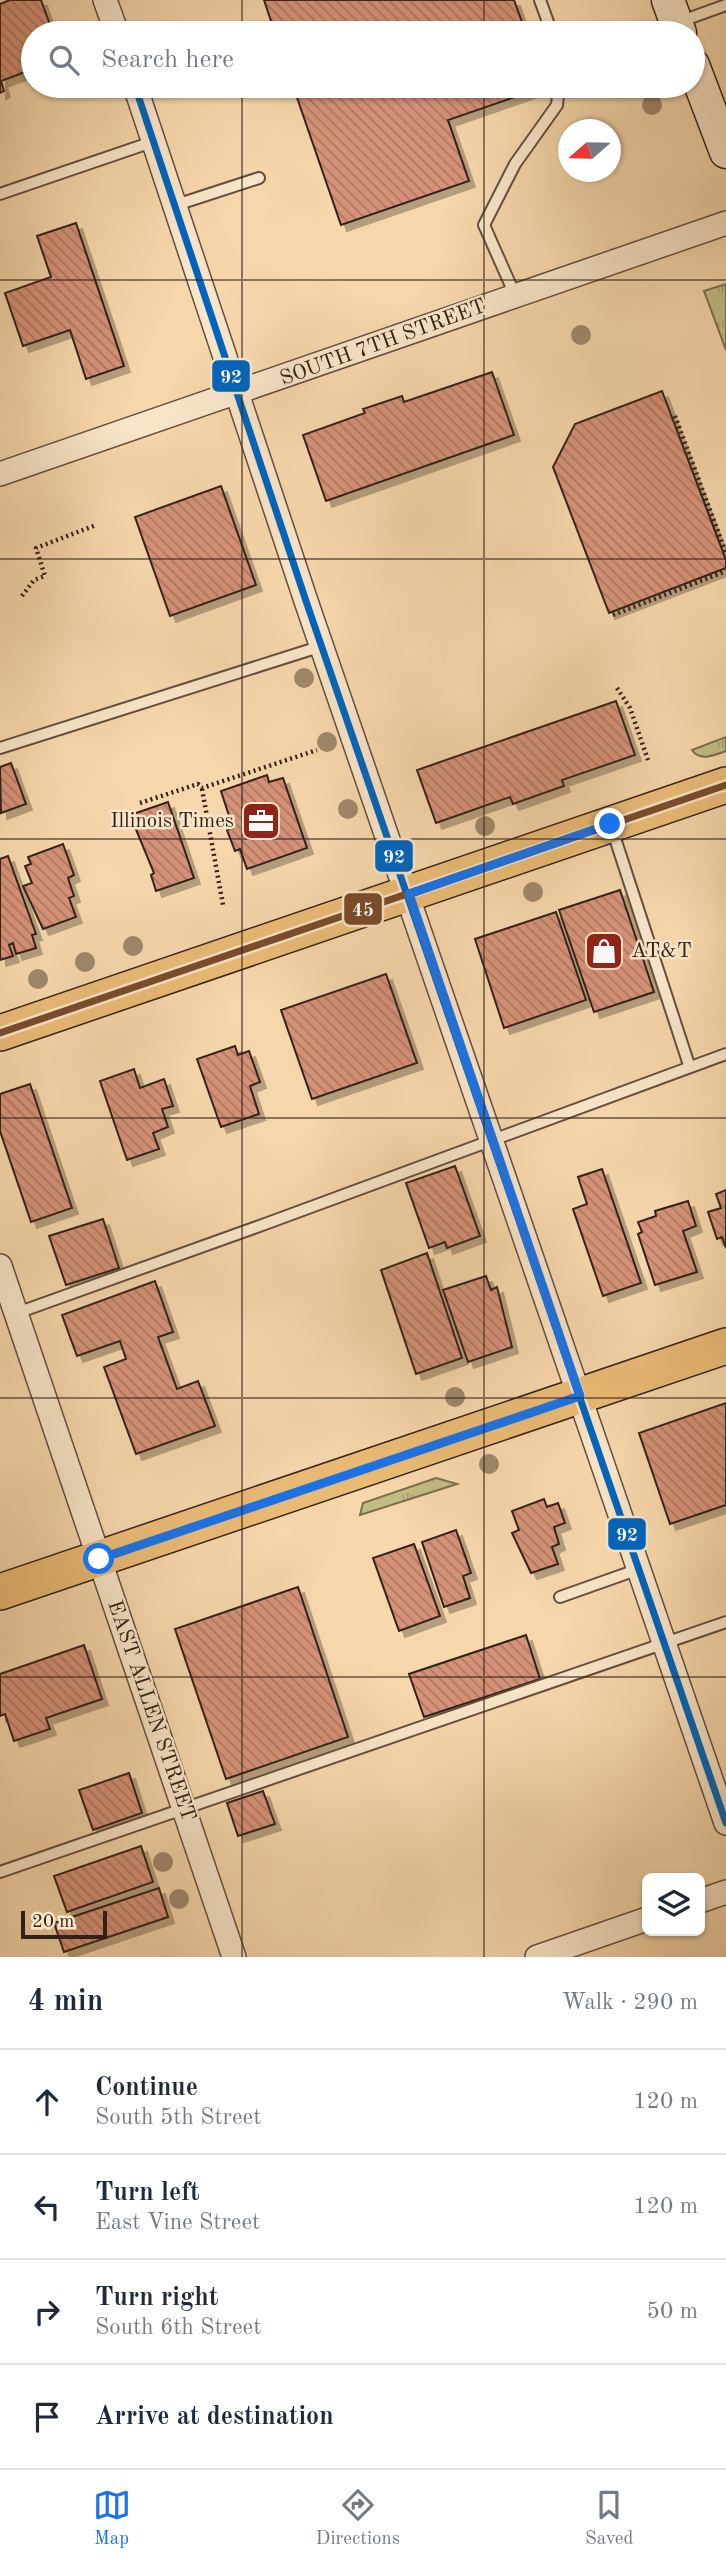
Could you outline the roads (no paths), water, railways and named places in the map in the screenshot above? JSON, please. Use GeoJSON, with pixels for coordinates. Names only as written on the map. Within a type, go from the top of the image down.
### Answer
{"type":"FeatureCollection","features":[{"type":"Feature","properties":{"kind":"main road"},"geometry":{"type":"LineString","coordinates":[[705,97],[726,152]]}},
{"type":"Feature","properties":{"kind":"main road"},"geometry":{"type":"LineString","coordinates":[[0,1033],[726,785]]}},
{"type":"Feature","properties":{"kind":"main road"},"geometry":{"type":"LineString","coordinates":[[0,1592],[726,1346]]}},
{"type":"Feature","properties":{"kind":"street"},"geometry":{"type":"LineString","coordinates":[[105,0],[113,21]]}},
{"type":"Feature","properties":{"kind":"street"},"geometry":{"type":"LineString","coordinates":[[139,98],[322,646],[726,1823]]}},
{"type":"Feature","properties":{"kind":"street","name":"SOUTH 7TH STREET"},"geometry":{"type":"LineString","coordinates":[[0,474],[239,394],[726,223]]}},
{"type":"Feature","properties":{"kind":"street","name":"EAST ALLEN STREET"},"geometry":{"type":"LineString","coordinates":[[0,1266],[234,1957]]}},
{"type":"Feature","properties":{"kind":"street"},"geometry":{"type":"LineString","coordinates":[[705,1899],[726,1892]]}},
{"type":"Feature","properties":{"kind":"street"},"geometry":{"type":"LineString","coordinates":[[537,1957],[599,1947],[642,1922]]}},
{"type":"Feature","properties":{"kind":"lane"},"geometry":{"type":"LineString","coordinates":[[540,0],[548,21]]}},
{"type":"Feature","properties":{"kind":"lane"},"geometry":{"type":"LineString","coordinates":[[675,19],[726,5]]}},
{"type":"Feature","properties":{"kind":"lane"},"geometry":{"type":"LineString","coordinates":[[515,295],[484,225],[515,164],[557,105],[558,98]]}},
{"type":"Feature","properties":{"kind":"lane"},"geometry":{"type":"LineString","coordinates":[[0,194],[155,141]]}},
{"type":"Feature","properties":{"kind":"lane"},"geometry":{"type":"LineString","coordinates":[[176,205],[259,178]]}},
{"type":"Feature","properties":{"kind":"lane"},"geometry":{"type":"LineString","coordinates":[[0,748],[322,646]]}},
{"type":"Feature","properties":{"kind":"lane"},"geometry":{"type":"LineString","coordinates":[[610,824],[689,1066]]}},
{"type":"Feature","properties":{"kind":"lane"},"geometry":{"type":"LineString","coordinates":[[17,1313],[726,1054]]}},
{"type":"Feature","properties":{"kind":"lane"},"geometry":{"type":"LineString","coordinates":[[560,1597],[639,1569]]}},
{"type":"Feature","properties":{"kind":"lane"},"geometry":{"type":"LineString","coordinates":[[0,1872],[726,1622]]}},
{"type":"Feature","properties":{"kind":"place","name":"Illinois Times"},"geometry":{"type":"Point","coordinates":[261,821]}},
{"type":"Feature","properties":{"kind":"place","name":"AT&T"},"geometry":{"type":"Point","coordinates":[604,951]}}]}
